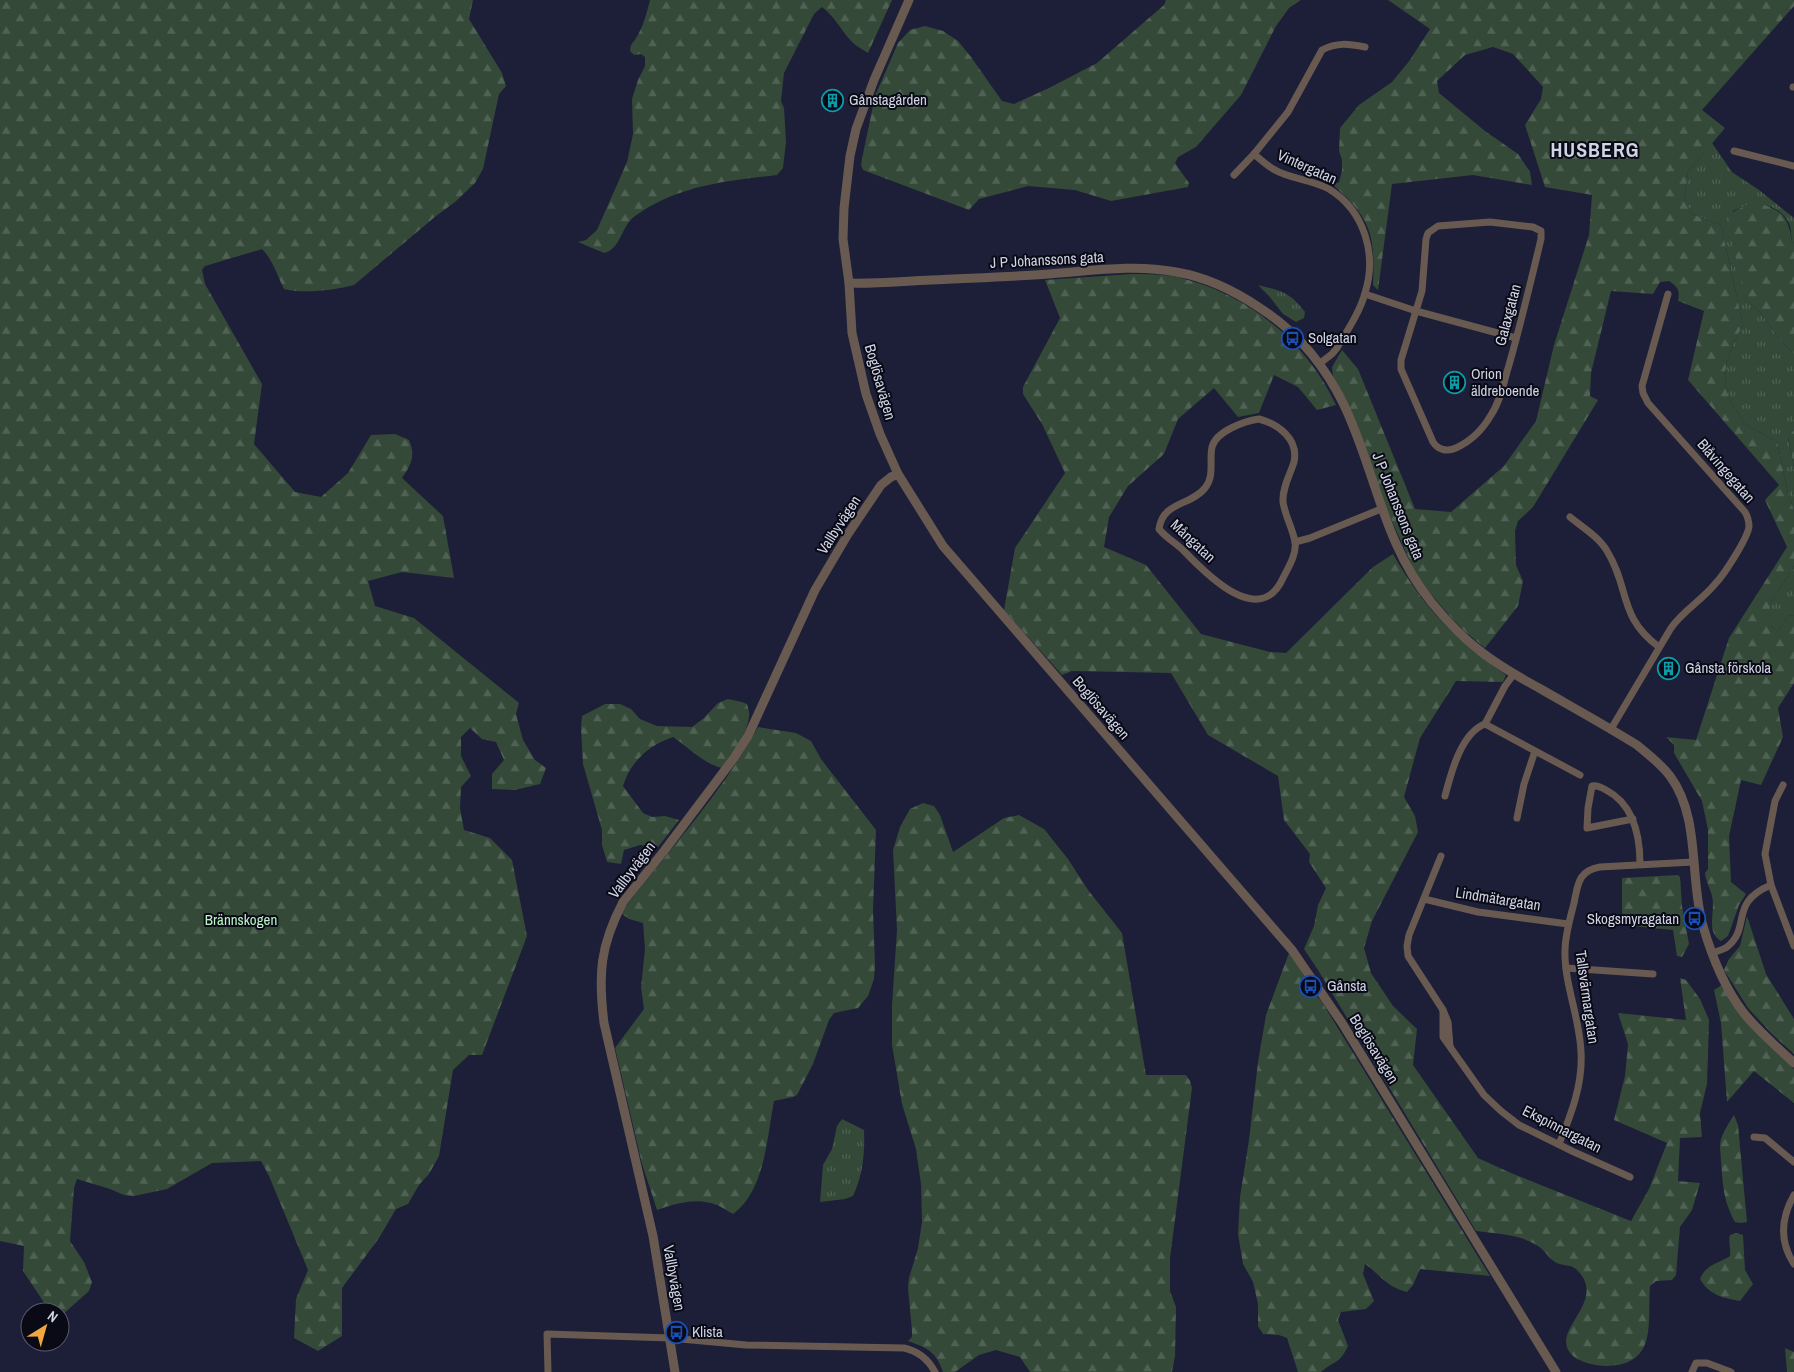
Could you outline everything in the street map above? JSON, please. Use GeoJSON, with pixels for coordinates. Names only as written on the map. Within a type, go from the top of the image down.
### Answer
{"type":"FeatureCollection","features":[{"type":"Feature","properties":{"kind":"street","name":"Boglösavägen"},"geometry":{"type":"LineString","coordinates":[[909,0],[874,80],[856,129],[850,156],[844,208],[844,238],[852,333],[866,394],[880,434],[898,474],[943,546],[1292,950],[1342,1023],[1556,1372]]}},
{"type":"Feature","properties":{"kind":"street","name":"Vintergatan"},"geometry":{"type":"LineString","coordinates":[[1234,175],[1254,154],[1288,112],[1322,50],[1333,44],[1365,47]]}},
{"type":"Feature","properties":{"kind":"street"},"geometry":{"type":"LineString","coordinates":[[1734,151],[1794,166]]}},
{"type":"Feature","properties":{"kind":"street","name":"Vintergatan"},"geometry":{"type":"LineString","coordinates":[[1254,154],[1275,171],[1314,182],[1330,190],[1348,204],[1358,219],[1368,243],[1370,270],[1365,294],[1337,348],[1319,364]]}},
{"type":"Feature","properties":{"kind":"street","name":"Galaxgatan"},"geometry":{"type":"LineString","coordinates":[[1490,222],[1533,226],[1541,231],[1542,239],[1498,403],[1484,427],[1470,440],[1452,450],[1437,448],[1433,442],[1401,369],[1401,360],[1416,311],[1422,291],[1426,239],[1428,233],[1433,229],[1438,226],[1490,222]]}},
{"type":"Feature","properties":{"kind":"street","name":"J P Johanssons gata"},"geometry":{"type":"LineString","coordinates":[[849,282],[1045,274],[1132,268],[1177,272],[1206,280],[1243,297],[1284,325],[1298,338],[1319,364],[1343,404],[1397,549],[1431,602],[1479,650],[1514,674],[1637,745],[1670,776],[1679,790],[1686,807],[1691,830],[1696,891],[1703,925],[1719,971],[1728,989],[1744,1012],[1766,1037],[1794,1063]]}},
{"type":"Feature","properties":{"kind":"street"},"geometry":{"type":"LineString","coordinates":[[1365,294],[1416,311],[1516,338]]}},
{"type":"Feature","properties":{"kind":"street","name":"Blåvingegatan"},"geometry":{"type":"LineString","coordinates":[[1611,729],[1678,618],[1710,590],[1721,577],[1747,534],[1749,526],[1745,512],[1648,403],[1643,393],[1642,386],[1668,294]]}},
{"type":"Feature","properties":{"kind":"street","name":"Mångatan"},"geometry":{"type":"LineString","coordinates":[[1260,419],[1271,422],[1282,429],[1291,441],[1294,451],[1294,462],[1285,486],[1283,500],[1295,542],[1293,556],[1278,588],[1264,599],[1256,601],[1237,595],[1208,574],[1159,529],[1160,522],[1168,510],[1198,494],[1205,488],[1209,480],[1212,446],[1216,439],[1238,424],[1260,419]]}},
{"type":"Feature","properties":{"kind":"street","name":"Vallbyvägen"},"geometry":{"type":"LineString","coordinates":[[675,1372],[652,1236],[604,1023],[600,990],[601,967],[605,945],[612,922],[623,902],[701,802],[748,736],[815,590],[848,534],[881,485],[898,474]]}},
{"type":"Feature","properties":{"kind":"street"},"geometry":{"type":"LineString","coordinates":[[1295,542],[1310,538],[1381,509]]}},
{"type":"Feature","properties":{"kind":"street"},"geometry":{"type":"LineString","coordinates":[[1570,517],[1604,547],[1616,571],[1623,596],[1632,617],[1643,632],[1659,647]]}},
{"type":"Feature","properties":{"kind":"street"},"geometry":{"type":"LineString","coordinates":[[1445,796],[1453,767],[1463,746],[1477,727],[1485,724],[1505,686],[1514,674]]}},
{"type":"Feature","properties":{"kind":"street"},"geometry":{"type":"LineString","coordinates":[[1485,724],[1580,775]]}},
{"type":"Feature","properties":{"kind":"street"},"geometry":{"type":"LineString","coordinates":[[1517,818],[1524,784],[1534,751]]}},
{"type":"Feature","properties":{"kind":"street"},"geometry":{"type":"LineString","coordinates":[[1783,785],[1775,801],[1764,854],[1771,885],[1794,946]]}},
{"type":"Feature","properties":{"kind":"street"},"geometry":{"type":"LineString","coordinates":[[1633,819],[1587,828],[1592,786],[1599,786],[1619,798],[1627,808],[1633,819],[1636,831],[1640,864]]}},
{"type":"Feature","properties":{"kind":"street","name":"Ekspinnargatan"},"geometry":{"type":"LineString","coordinates":[[1440,856],[1409,935],[1407,946],[1408,956],[1443,1010],[1448,1022],[1451,1049],[1484,1095],[1519,1125],[1630,1177]]}},
{"type":"Feature","properties":{"kind":"street","name":"Tallsvärmargatan"},"geometry":{"type":"LineString","coordinates":[[1559,1144],[1573,1110],[1580,1076],[1579,1030],[1566,968],[1565,952],[1568,924],[1579,882],[1590,869],[1640,864],[1693,862]]}},
{"type":"Feature","properties":{"kind":"street"},"geometry":{"type":"LineString","coordinates":[[1712,953],[1727,947],[1736,934],[1748,899],[1771,885]]}},
{"type":"Feature","properties":{"kind":"street","name":"Lindmätargatan"},"geometry":{"type":"LineString","coordinates":[[1424,899],[1478,912],[1568,924]]}},
{"type":"Feature","properties":{"kind":"street"},"geometry":{"type":"LineString","coordinates":[[1566,968],[1654,974]]}},
{"type":"Feature","properties":{"kind":"street"},"geometry":{"type":"LineString","coordinates":[[1754,1137],[1765,1138],[1794,1162]]}},
{"type":"Feature","properties":{"kind":"street"},"geometry":{"type":"LineString","coordinates":[[1794,1195],[1787,1208],[1783,1230],[1787,1254],[1794,1264]]}},
{"type":"Feature","properties":{"kind":"street"},"geometry":{"type":"LineString","coordinates":[[548,1372],[547,1334],[670,1338],[746,1345],[904,1348],[913,1350],[922,1356],[935,1372]]}},
{"type":"Feature","properties":{"kind":"street"},"geometry":{"type":"LineString","coordinates":[[1692,1372],[1696,1363],[1708,1363],[1731,1372]]}},
{"type":"Feature","properties":{"kind":"green space","name":"Brännskogen"},"geometry":{"type":"Polygon","coordinates":[[[0,0],[473,0],[469,19],[502,73],[506,86],[499,94],[483,169],[475,183],[455,202],[354,285],[319,291],[284,289],[272,263],[262,249],[205,266],[202,270],[205,284],[262,384],[254,444],[295,492],[321,497],[348,473],[371,435],[395,434],[409,440],[412,460],[402,478],[443,516],[454,578],[402,572],[368,581],[375,606],[414,618],[519,703],[516,714],[523,740],[535,760],[546,768],[540,784],[515,790],[492,789],[492,774],[504,760],[496,742],[482,739],[470,728],[461,737],[461,756],[471,776],[461,787],[460,808],[464,830],[490,838],[512,860],[527,936],[482,1055],[469,1055],[453,1070],[439,1156],[408,1204],[396,1209],[379,1238],[342,1288],[342,1336],[318,1351],[294,1338],[296,1299],[308,1270],[261,1161],[212,1163],[167,1189],[134,1196],[124,1195],[77,1179],[74,1188],[70,1241],[84,1262],[92,1282],[89,1291],[70,1308],[70,1302],[44,1302],[23,1271],[24,1246],[0,1241],[0,0]]]}},
{"type":"Feature","properties":{"kind":"green space"},"geometry":{"type":"Polygon","coordinates":[[[650,0],[892,0],[868,53],[851,41],[822,7],[814,14],[784,73],[781,101],[784,108],[786,142],[783,168],[777,175],[721,182],[669,197],[630,220],[618,242],[610,251],[604,253],[578,242],[586,240],[597,230],[627,162],[633,134],[632,99],[645,66],[645,57],[641,54],[634,55],[630,51],[631,45],[643,24],[650,0]]]}},
{"type":"Feature","properties":{"kind":"green space"},"geometry":{"type":"Polygon","coordinates":[[[1166,0],[1301,0],[1289,8],[1276,26],[1241,95],[1196,147],[1178,157],[1175,163],[1189,183],[1188,187],[1111,201],[1075,190],[1028,186],[979,199],[969,210],[863,170],[861,165],[875,96],[898,43],[910,30],[925,26],[943,31],[958,41],[1002,101],[1014,104],[1097,63],[1164,5],[1166,0]]]}},
{"type":"Feature","properties":{"kind":"green space"},"geometry":{"type":"Polygon","coordinates":[[[1388,0],[1794,0],[1794,6],[1702,110],[1725,128],[1688,172],[1684,200],[1692,214],[1721,225],[1743,325],[1726,366],[1726,387],[1729,397],[1745,423],[1777,441],[1788,494],[1794,510],[1794,566],[1770,604],[1770,626],[1778,630],[1790,615],[1794,616],[1794,683],[1778,708],[1783,737],[1761,785],[1741,780],[1729,836],[1731,882],[1746,894],[1739,905],[1728,936],[1721,941],[1716,937],[1712,927],[1713,902],[1705,873],[1708,869],[1708,830],[1702,801],[1674,753],[1674,745],[1666,737],[1696,740],[1729,638],[1787,547],[1765,500],[1779,485],[1688,380],[1704,311],[1678,301],[1678,289],[1669,281],[1660,282],[1653,294],[1611,291],[1591,373],[1590,396],[1598,400],[1533,507],[1518,521],[1515,531],[1516,565],[1523,581],[1518,606],[1485,648],[1463,630],[1424,586],[1414,570],[1386,508],[1333,376],[1332,367],[1342,350],[1358,369],[1415,509],[1451,512],[1504,466],[1536,421],[1554,345],[1589,235],[1592,195],[1545,187],[1525,125],[1541,99],[1543,87],[1513,54],[1493,47],[1465,55],[1437,81],[1439,93],[1485,131],[1518,154],[1530,172],[1532,185],[1473,175],[1392,184],[1378,290],[1373,285],[1372,240],[1368,229],[1356,208],[1333,185],[1339,182],[1342,171],[1342,160],[1339,151],[1340,128],[1359,105],[1392,82],[1410,60],[1430,29],[1388,0]]]}},
{"type":"Feature","properties":{"kind":"green space"},"geometry":{"type":"Polygon","coordinates":[[[1712,143],[1732,172],[1759,190],[1794,218],[1794,243],[1792,242],[1789,223],[1778,210],[1756,204],[1733,211],[1746,300],[1761,313],[1779,339],[1794,354],[1794,430],[1788,438],[1794,467],[1794,510],[1788,494],[1777,441],[1745,423],[1729,397],[1726,387],[1726,366],[1743,325],[1721,225],[1692,214],[1684,200],[1688,172],[1712,143]]]}},
{"type":"Feature","properties":{"kind":"green space"},"geometry":{"type":"Polygon","coordinates":[[[1760,203],[1775,209],[1784,216],[1789,227],[1792,242],[1794,243],[1794,354],[1779,339],[1761,313],[1746,300],[1728,226],[1727,218],[1734,211],[1760,203]]]}},
{"type":"Feature","properties":{"kind":"green space"},"geometry":{"type":"Polygon","coordinates":[[[1131,274],[1177,277],[1203,284],[1250,308],[1272,323],[1308,360],[1336,405],[1317,410],[1298,387],[1274,375],[1259,413],[1238,417],[1214,388],[1178,419],[1164,454],[1128,486],[1109,517],[1104,547],[1146,565],[1201,634],[1270,652],[1286,653],[1373,567],[1393,554],[1417,591],[1442,622],[1471,648],[1506,675],[1503,682],[1456,681],[1420,738],[1404,797],[1415,816],[1418,832],[1372,921],[1364,948],[1371,973],[1393,1006],[1417,1029],[1413,1065],[1478,1158],[1631,1221],[1649,1189],[1667,1143],[1614,1120],[1625,1076],[1628,1044],[1618,1013],[1686,1020],[1680,978],[1686,980],[1700,999],[1709,1020],[1707,1084],[1700,1113],[1702,1137],[1680,1138],[1678,1181],[1700,1183],[1692,1210],[1680,1227],[1676,1275],[1672,1280],[1656,1281],[1650,1286],[1647,1339],[1642,1350],[1635,1358],[1623,1364],[1606,1366],[1587,1363],[1574,1357],[1566,1345],[1567,1335],[1584,1304],[1586,1292],[1585,1281],[1576,1269],[1555,1262],[1540,1248],[1524,1239],[1476,1231],[1304,949],[1314,926],[1318,905],[1326,888],[1309,862],[1310,854],[1284,820],[1278,776],[1208,735],[1171,673],[1072,671],[1062,675],[1004,610],[1015,548],[1065,473],[1042,424],[1023,394],[1023,387],[1060,318],[1045,280],[1131,274]]]}},
{"type":"Feature","properties":{"kind":"green space"},"geometry":{"type":"Polygon","coordinates":[[[1258,285],[1290,296],[1305,312],[1304,318],[1296,322],[1283,314],[1258,285]]]}},
{"type":"Feature","properties":{"kind":"green space"},"geometry":{"type":"Polygon","coordinates":[[[1794,430],[1794,467],[1788,437],[1794,430]]]}},
{"type":"Feature","properties":{"kind":"green space"},"geometry":{"type":"Polygon","coordinates":[[[1794,566],[1794,616],[1790,615],[1778,630],[1770,626],[1770,604],[1794,566]]]}},
{"type":"Feature","properties":{"kind":"green space"},"geometry":{"type":"Polygon","coordinates":[[[728,699],[747,704],[749,715],[748,724],[742,737],[722,768],[703,759],[673,737],[648,750],[630,769],[623,786],[643,813],[652,817],[665,816],[679,820],[658,847],[640,845],[624,850],[621,864],[607,862],[602,845],[602,830],[583,764],[582,716],[605,704],[620,704],[631,709],[640,719],[657,726],[692,727],[704,718],[718,703],[728,699]]]}},
{"type":"Feature","properties":{"kind":"green space"},"geometry":{"type":"Polygon","coordinates":[[[758,727],[796,733],[811,741],[821,759],[876,830],[873,910],[874,979],[868,996],[858,1008],[834,1013],[829,1020],[813,1064],[797,1095],[774,1101],[763,1162],[752,1192],[744,1204],[733,1214],[714,1204],[697,1201],[690,1201],[657,1210],[642,1164],[615,1048],[644,1009],[641,987],[645,949],[643,923],[629,919],[622,914],[626,906],[696,819],[729,774],[758,727]]]}},
{"type":"Feature","properties":{"kind":"green space"},"geometry":{"type":"Polygon","coordinates":[[[923,803],[934,806],[940,815],[953,852],[1004,818],[1019,815],[1044,829],[1122,933],[1146,1075],[1186,1075],[1190,1081],[1192,1088],[1170,1258],[1170,1291],[1176,1307],[1175,1356],[1172,1372],[1030,1372],[1020,1357],[996,1350],[979,1355],[955,1372],[943,1372],[937,1359],[930,1351],[908,1341],[912,1337],[912,1331],[908,1288],[922,1222],[921,1184],[916,1149],[902,1104],[892,1045],[892,1005],[897,930],[893,850],[900,827],[910,809],[923,803]]]}},
{"type":"Feature","properties":{"kind":"green space"},"geometry":{"type":"Polygon","coordinates":[[[1678,875],[1680,877],[1682,906],[1689,944],[1682,957],[1677,956],[1673,930],[1622,925],[1622,878],[1678,875]]]}},
{"type":"Feature","properties":{"kind":"green space"},"geometry":{"type":"Polygon","coordinates":[[[1747,916],[1766,974],[1794,1019],[1794,1054],[1748,1008],[1724,970],[1729,959],[1740,946],[1747,916]]]}},
{"type":"Feature","properties":{"kind":"green space"},"geometry":{"type":"Polygon","coordinates":[[[1289,953],[1302,971],[1308,986],[1322,1002],[1490,1276],[1420,1269],[1413,1285],[1407,1292],[1389,1284],[1365,1264],[1363,1274],[1374,1301],[1366,1309],[1341,1312],[1338,1320],[1348,1346],[1339,1359],[1321,1372],[1298,1372],[1287,1338],[1279,1335],[1263,1334],[1258,1326],[1258,1304],[1253,1282],[1243,1264],[1238,1234],[1240,1197],[1266,1015],[1289,953]]]}},
{"type":"Feature","properties":{"kind":"green space"},"geometry":{"type":"Polygon","coordinates":[[[1722,985],[1764,1041],[1794,1069],[1794,1103],[1754,1071],[1727,1102],[1721,1023],[1714,990],[1722,985]]]}},
{"type":"Feature","properties":{"kind":"green space"},"geometry":{"type":"Polygon","coordinates":[[[1734,1115],[1738,1125],[1747,1222],[1741,1223],[1735,1222],[1726,1199],[1720,1150],[1722,1136],[1734,1115]]]}},
{"type":"Feature","properties":{"kind":"green space"},"geometry":{"type":"Polygon","coordinates":[[[842,1119],[864,1130],[864,1155],[859,1180],[853,1196],[845,1199],[820,1202],[823,1165],[832,1149],[837,1126],[842,1119]]]}},
{"type":"Feature","properties":{"kind":"green space"},"geometry":{"type":"Polygon","coordinates":[[[1736,1233],[1743,1235],[1745,1270],[1753,1284],[1740,1301],[1722,1297],[1712,1292],[1700,1279],[1709,1267],[1730,1256],[1730,1235],[1736,1233]]]}},
{"type":"Feature","properties":{"kind":"green space"},"geometry":{"type":"Polygon","coordinates":[[[1785,1348],[1794,1352],[1794,1372],[1787,1372],[1785,1348]]]}},
{"type":"Feature","properties":{"kind":"place","name":"Gånstagården"},"geometry":{"type":"Point","coordinates":[833,100]}},
{"type":"Feature","properties":{"kind":"place","name":"Solgatan"},"geometry":{"type":"Point","coordinates":[1292,338]}},
{"type":"Feature","properties":{"kind":"place","name":"Orion äldreboende"},"geometry":{"type":"Point","coordinates":[1455,383]}},
{"type":"Feature","properties":{"kind":"place","name":"Gånsta förskola"},"geometry":{"type":"Point","coordinates":[1669,668]}},
{"type":"Feature","properties":{"kind":"place","name":"Skogsmyragatan"},"geometry":{"type":"Point","coordinates":[1695,919]}},
{"type":"Feature","properties":{"kind":"place","name":"Gånsta"},"geometry":{"type":"Point","coordinates":[1311,986]}},
{"type":"Feature","properties":{"kind":"place","name":"Klista"},"geometry":{"type":"Point","coordinates":[676,1332]}},
{"type":"Feature","properties":{"kind":"district","name":"HUSBERG"},"geometry":{"type":"Point","coordinates":[1595,150]}}]}
